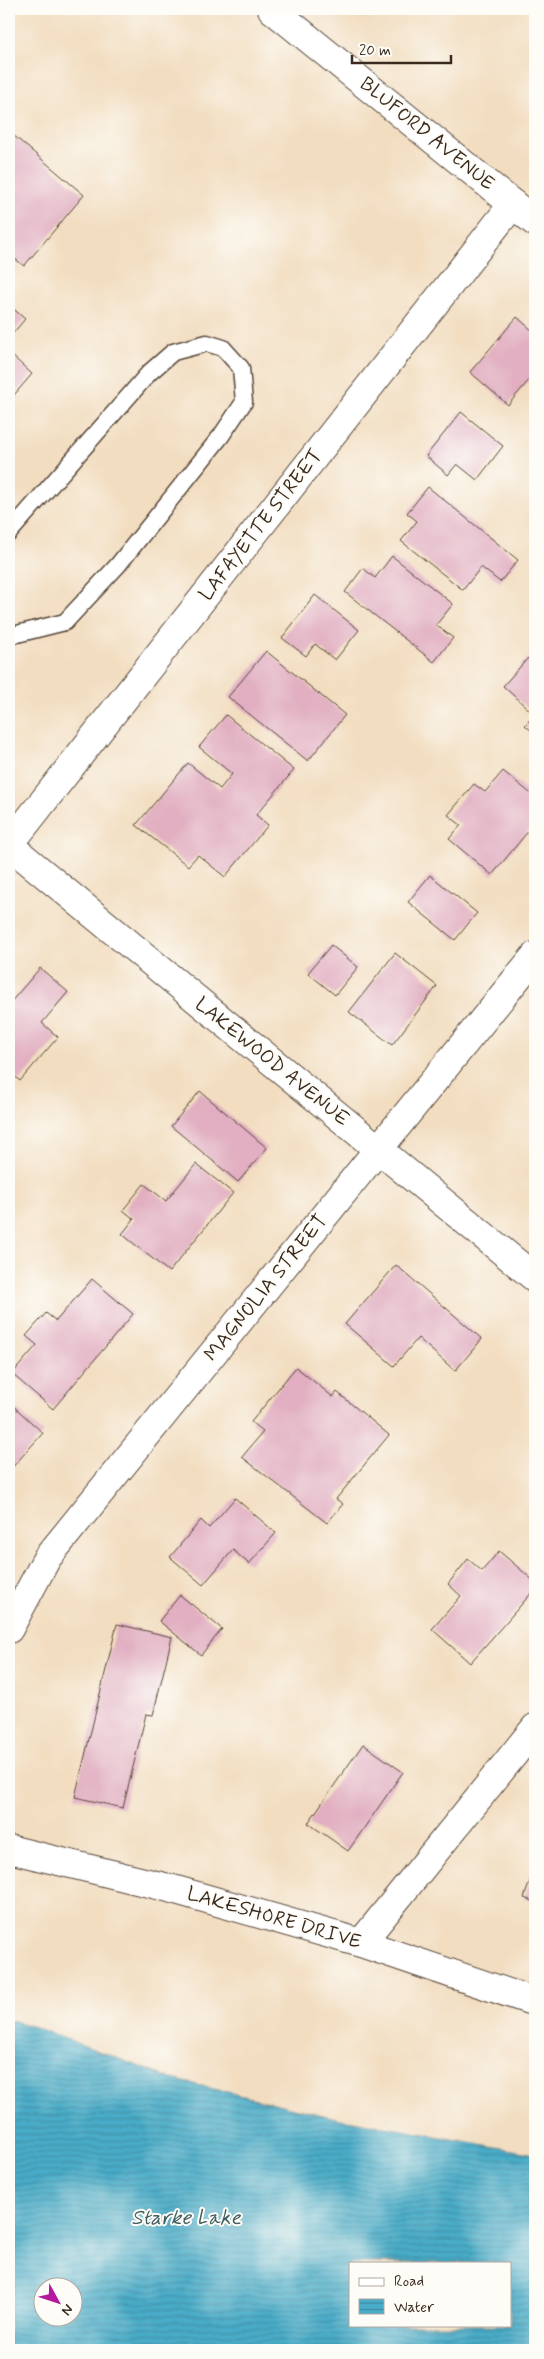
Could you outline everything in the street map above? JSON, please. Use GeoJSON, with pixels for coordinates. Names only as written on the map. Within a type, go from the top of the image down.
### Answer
{"type":"FeatureCollection","features":[{"type":"Feature","properties":{"kind":"street","name":"BLUFORD AVENUE"},"geometry":{"type":"LineString","coordinates":[[272,9],[535,222]]}},
{"type":"Feature","properties":{"kind":"street","name":"LAFAYETTE STREET"},"geometry":{"type":"LineString","coordinates":[[9,845],[513,204]]}},
{"type":"Feature","properties":{"kind":"street","name":"LAKEWOOD AVENUE"},"geometry":{"type":"LineString","coordinates":[[9,845],[535,1278]]}},
{"type":"Feature","properties":{"kind":"street","name":"MAGNOLIA STREET"},"geometry":{"type":"LineString","coordinates":[[9,1628],[47,1558],[535,956]]}},
{"type":"Feature","properties":{"kind":"street"},"geometry":{"type":"LineString","coordinates":[[361,1944],[535,1728]]}},
{"type":"Feature","properties":{"kind":"street","name":"LAKESHORE DRIVE"},"geometry":{"type":"LineString","coordinates":[[9,1849],[169,1888],[361,1944],[535,2002]]}},
{"type":"Feature","properties":{"kind":"lane"},"geometry":{"type":"LineString","coordinates":[[9,533],[149,373],[173,352],[207,343],[223,348],[241,368],[244,402],[221,436],[118,565],[64,622],[9,636]]}},
{"type":"Feature","properties":{"kind":"water","name":"Starke Lake"},"geometry":{"type":"Polygon","coordinates":[[[9,2020],[35,2027],[172,2079],[336,2118],[535,2154],[535,2350],[9,2350],[9,2020]]]}},
{"type":"Feature","properties":{"kind":"building"},"geometry":{"type":"Polygon","coordinates":[[[13,135],[84,195],[24,266],[9,254],[9,140],[13,135]]]}},
{"type":"Feature","properties":{"kind":"building"},"geometry":{"type":"Polygon","coordinates":[[[9,305],[25,319],[9,338],[9,305]]]}},
{"type":"Feature","properties":{"kind":"building"},"geometry":{"type":"Polygon","coordinates":[[[517,317],[535,333],[535,373],[508,405],[470,372],[517,317]]]}},
{"type":"Feature","properties":{"kind":"building"},"geometry":{"type":"Polygon","coordinates":[[[9,353],[32,374],[9,401],[9,353]]]}},
{"type":"Feature","properties":{"kind":"building"},"geometry":{"type":"Polygon","coordinates":[[[461,412],[503,446],[477,480],[457,464],[448,475],[426,456],[461,412]]]}},
{"type":"Feature","properties":{"kind":"building"},"geometry":{"type":"Polygon","coordinates":[[[428,487],[518,560],[500,582],[481,567],[463,590],[401,541],[417,521],[407,513],[428,487]]]}},
{"type":"Feature","properties":{"kind":"building"},"geometry":{"type":"Polygon","coordinates":[[[392,556],[453,604],[436,625],[453,638],[434,662],[345,592],[363,568],[375,578],[392,556]]]}},
{"type":"Feature","properties":{"kind":"building"},"geometry":{"type":"Polygon","coordinates":[[[315,595],[359,630],[335,660],[315,644],[306,656],[282,638],[315,595]]]}},
{"type":"Feature","properties":{"kind":"building"},"geometry":{"type":"Polygon","coordinates":[[[266,651],[345,715],[308,761],[228,697],[266,651]]]}},
{"type":"Feature","properties":{"kind":"building"},"geometry":{"type":"Polygon","coordinates":[[[528,658],[535,665],[535,715],[503,686],[528,658]]]}},
{"type":"Feature","properties":{"kind":"building"},"geometry":{"type":"Polygon","coordinates":[[[226,715],[294,770],[256,815],[268,825],[225,877],[198,855],[188,866],[136,825],[188,763],[220,789],[232,774],[199,747],[226,715]]]}},
{"type":"Feature","properties":{"kind":"building"},"geometry":{"type":"Polygon","coordinates":[[[535,715],[535,734],[525,725],[535,715]]]}},
{"type":"Feature","properties":{"kind":"building"},"geometry":{"type":"Polygon","coordinates":[[[503,771],[535,797],[535,823],[492,875],[449,839],[461,825],[448,815],[474,784],[485,792],[503,771]]]}},
{"type":"Feature","properties":{"kind":"building"},"geometry":{"type":"Polygon","coordinates":[[[430,875],[477,913],[455,940],[408,902],[430,875]]]}},
{"type":"Feature","properties":{"kind":"building"},"geometry":{"type":"Polygon","coordinates":[[[331,945],[358,967],[335,995],[308,973],[331,945]]]}},
{"type":"Feature","properties":{"kind":"building"},"geometry":{"type":"Polygon","coordinates":[[[395,953],[437,986],[392,1045],[349,1012],[395,953]]]}},
{"type":"Feature","properties":{"kind":"building"},"geometry":{"type":"Polygon","coordinates":[[[40,968],[68,992],[42,1023],[58,1037],[20,1081],[9,1071],[9,1004],[40,968]]]}},
{"type":"Feature","properties":{"kind":"building"},"geometry":{"type":"Polygon","coordinates":[[[200,1091],[267,1148],[238,1182],[171,1126],[200,1091]]]}},
{"type":"Feature","properties":{"kind":"building"},"geometry":{"type":"Polygon","coordinates":[[[196,1164],[233,1193],[169,1272],[122,1234],[134,1219],[123,1210],[144,1184],[166,1201],[196,1164]]]}},
{"type":"Feature","properties":{"kind":"building"},"geometry":{"type":"Polygon","coordinates":[[[396,1265],[482,1339],[455,1371],[418,1338],[394,1366],[345,1324],[396,1265]]]}},
{"type":"Feature","properties":{"kind":"building"},"geometry":{"type":"Polygon","coordinates":[[[92,1279],[133,1314],[53,1409],[12,1374],[37,1345],[26,1336],[46,1313],[56,1321],[92,1279]]]}},
{"type":"Feature","properties":{"kind":"building"},"geometry":{"type":"Polygon","coordinates":[[[296,1367],[333,1397],[337,1392],[389,1435],[336,1499],[343,1504],[327,1523],[242,1457],[263,1432],[251,1422],[296,1367]]]}},
{"type":"Feature","properties":{"kind":"building"},"geometry":{"type":"Polygon","coordinates":[[[9,1402],[43,1433],[9,1471],[9,1402]]]}},
{"type":"Feature","properties":{"kind":"building"},"geometry":{"type":"Polygon","coordinates":[[[235,1498],[276,1533],[249,1564],[233,1550],[203,1585],[170,1557],[201,1520],[209,1528],[235,1498]]]}},
{"type":"Feature","properties":{"kind":"building"},"geometry":{"type":"Polygon","coordinates":[[[499,1551],[535,1582],[535,1589],[470,1663],[432,1629],[461,1596],[448,1584],[468,1559],[482,1571],[499,1551]]]}},
{"type":"Feature","properties":{"kind":"building"},"geometry":{"type":"Polygon","coordinates":[[[180,1595],[222,1629],[201,1655],[159,1621],[180,1595]]]}},
{"type":"Feature","properties":{"kind":"building"},"geometry":{"type":"Polygon","coordinates":[[[117,1624],[172,1637],[153,1715],[146,1714],[123,1808],[75,1797],[117,1624]]]}},
{"type":"Feature","properties":{"kind":"building"},"geometry":{"type":"Polygon","coordinates":[[[363,1744],[403,1772],[348,1851],[308,1823],[363,1744]]]}},
{"type":"Feature","properties":{"kind":"building"},"geometry":{"type":"Polygon","coordinates":[[[535,1867],[535,1902],[524,1898],[535,1867]]]}}]}
